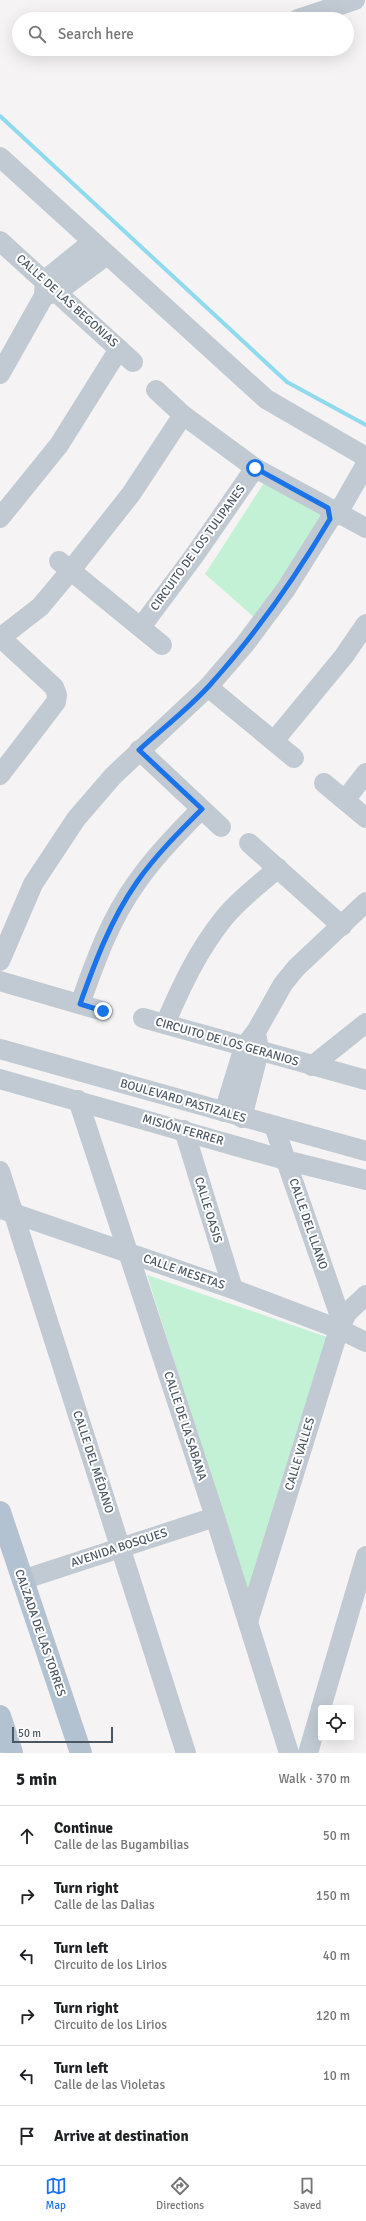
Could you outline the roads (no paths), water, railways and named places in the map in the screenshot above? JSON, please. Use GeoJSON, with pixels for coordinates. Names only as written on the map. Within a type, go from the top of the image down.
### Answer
{"type":"FeatureCollection","features":[{"type":"Feature","properties":{"kind":"main road","name":"CALZADA DE LAS TORRES"},"geometry":{"type":"LineString","coordinates":[[0,1512],[81,1753]]}},
{"type":"Feature","properties":{"kind":"main road"},"geometry":{"type":"LineString","coordinates":[[0,1716],[12,1753]]}},
{"type":"Feature","properties":{"kind":"street"},"geometry":{"type":"LineString","coordinates":[[319,12],[355,0]]}},
{"type":"Feature","properties":{"kind":"street"},"geometry":{"type":"LineString","coordinates":[[0,157],[92,242],[266,398],[363,458],[286,589],[245,644],[208,687],[139,750],[113,776],[76,819],[33,884],[0,961]]}},
{"type":"Feature","properties":{"kind":"street","name":"CALLE DE LAS BEGONIAS"},"geometry":{"type":"LineString","coordinates":[[0,241],[49,289],[126,355],[6,514]]}},
{"type":"Feature","properties":{"kind":"street"},"geometry":{"type":"LineString","coordinates":[[0,374],[49,289],[92,242]]}},
{"type":"Feature","properties":{"kind":"street"},"geometry":{"type":"LineString","coordinates":[[49,289],[107,255]]}},
{"type":"Feature","properties":{"kind":"street"},"geometry":{"type":"LineString","coordinates":[[156,390],[183,415],[255,468],[332,513],[366,528]]}},
{"type":"Feature","properties":{"kind":"street"},"geometry":{"type":"LineString","coordinates":[[0,775],[56,702],[57,695],[54,687],[0,637],[40,607],[65,565],[131,494],[183,415]]}},
{"type":"Feature","properties":{"kind":"street","name":"CIRCUITO DE LOS TULIPANES"},"geometry":{"type":"LineString","coordinates":[[141,627],[194,556],[255,468]]}},
{"type":"Feature","properties":{"kind":"street"},"geometry":{"type":"LineString","coordinates":[[65,565],[162,645]]}},
{"type":"Feature","properties":{"kind":"street"},"geometry":{"type":"LineString","coordinates":[[274,741],[344,656],[366,624]]}},
{"type":"Feature","properties":{"kind":"street"},"geometry":{"type":"LineString","coordinates":[[208,687],[294,758]]}},
{"type":"Feature","properties":{"kind":"street"},"geometry":{"type":"LineString","coordinates":[[139,750],[221,827]]}},
{"type":"Feature","properties":{"kind":"street"},"geometry":{"type":"LineString","coordinates":[[345,800],[366,773]]}},
{"type":"Feature","properties":{"kind":"street"},"geometry":{"type":"LineString","coordinates":[[324,783],[366,818]]}},
{"type":"Feature","properties":{"kind":"street"},"geometry":{"type":"LineString","coordinates":[[80,1004],[96,960],[114,919],[137,882],[161,853],[202,809]]}},
{"type":"Feature","properties":{"kind":"street"},"geometry":{"type":"LineString","coordinates":[[249,843],[342,926]]}},
{"type":"Feature","properties":{"kind":"street"},"geometry":{"type":"LineString","coordinates":[[165,1024],[188,974],[206,943],[221,922],[278,868]]}},
{"type":"Feature","properties":{"kind":"street"},"geometry":{"type":"LineString","coordinates":[[233,1115],[257,1030],[283,984],[302,962],[366,902]]}},
{"type":"Feature","properties":{"kind":"street"},"geometry":{"type":"LineString","coordinates":[[1,981],[103,1011]]}},
{"type":"Feature","properties":{"kind":"street","name":"CIRCUITO DE LOS GERANIOS"},"geometry":{"type":"LineString","coordinates":[[143,1018],[366,1080]]}},
{"type":"Feature","properties":{"kind":"street","name":"CIRCUITO DE LOS GERANIOS"},"geometry":{"type":"LineString","coordinates":[[312,1066],[366,1023]]}},
{"type":"Feature","properties":{"kind":"street","name":"BOULEVARD PASTIZALES"},"geometry":{"type":"LineString","coordinates":[[0,1050],[366,1151]]}},
{"type":"Feature","properties":{"kind":"street","name":"MISIÓN FERRER"},"geometry":{"type":"LineString","coordinates":[[0,1079],[184,1130],[285,1160],[366,1180]]}},
{"type":"Feature","properties":{"kind":"street","name":"CALLE DE LA SABANA"},"geometry":{"type":"LineString","coordinates":[[78,1100],[215,1516],[289,1753]]}},
{"type":"Feature","properties":{"kind":"street","name":"CALLE DEL LLANO"},"geometry":{"type":"LineString","coordinates":[[274,1126],[341,1325]]}},
{"type":"Feature","properties":{"kind":"street","name":"CALLE OASIS"},"geometry":{"type":"LineString","coordinates":[[184,1130],[233,1289]]}},
{"type":"Feature","properties":{"kind":"street","name":"CALLE DEL MÉDANO"},"geometry":{"type":"LineString","coordinates":[[0,1171],[7,1211],[120,1547],[186,1753]]}},
{"type":"Feature","properties":{"kind":"street","name":"CALLE MESETAS"},"geometry":{"type":"LineString","coordinates":[[7,1211],[341,1325],[366,1342]]}},
{"type":"Feature","properties":{"kind":"street","name":"CALLE VALLES"},"geometry":{"type":"LineString","coordinates":[[248,1622],[341,1325],[347,1313],[366,1295]]}},
{"type":"Feature","properties":{"kind":"street","name":"AVENIDA BOSQUES"},"geometry":{"type":"LineString","coordinates":[[22,1580],[215,1516]]}},
{"type":"Feature","properties":{"kind":"street"},"geometry":{"type":"LineString","coordinates":[[322,1705],[366,1556]]}},
{"type":"Feature","properties":{"kind":"street"},"geometry":{"type":"LineString","coordinates":[[308,1753],[318,1719]]}},
{"type":"Feature","properties":{"kind":"waterway"},"geometry":{"type":"LineString","coordinates":[[0,116],[287,382],[366,425]]}}]}
